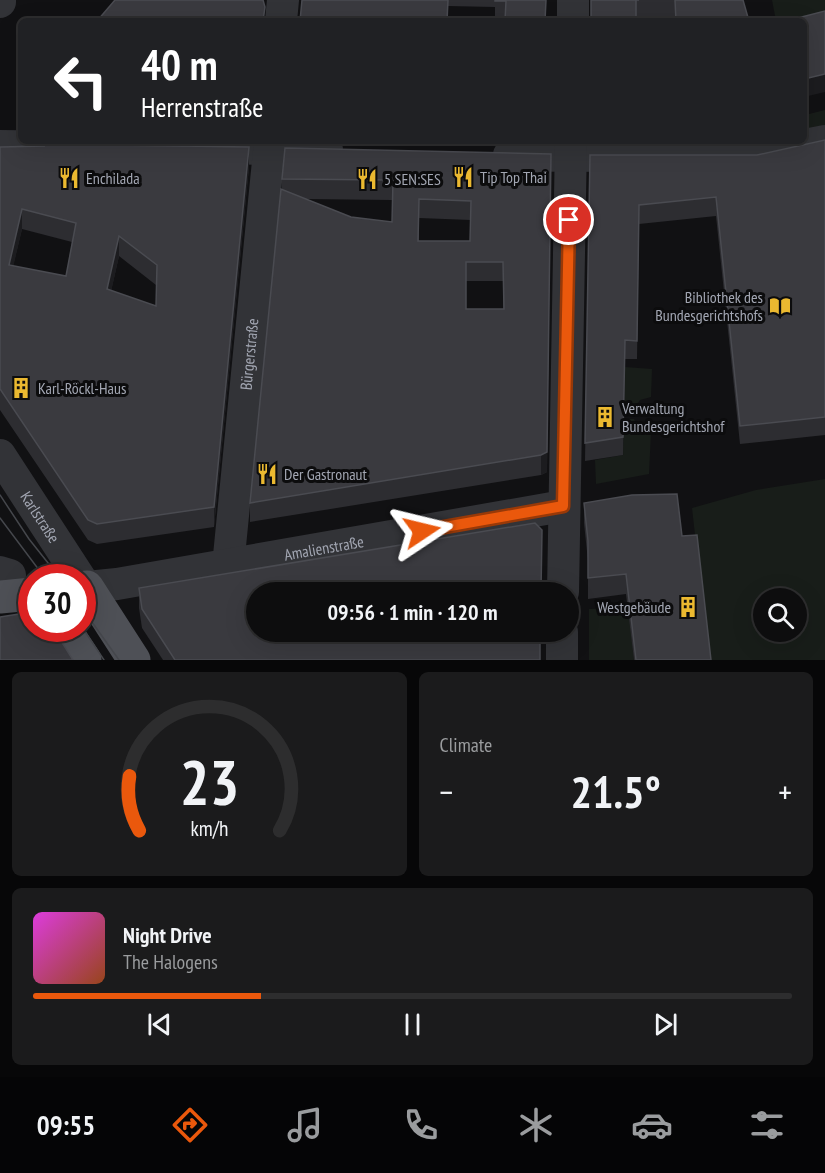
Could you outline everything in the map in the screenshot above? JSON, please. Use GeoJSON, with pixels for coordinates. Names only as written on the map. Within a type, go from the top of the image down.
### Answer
{"type":"FeatureCollection","features":[{"type":"Feature","properties":{"kind":"main road","name":"Karlstraße"},"geometry":{"type":"LineString","coordinates":[[96,603],[134,660]]}},
{"type":"Feature","properties":{"kind":"main road"},"geometry":{"type":"LineString","coordinates":[[73,642],[85,660]]}},
{"type":"Feature","properties":{"kind":"street"},"geometry":{"type":"LineString","coordinates":[[281,18],[283,0]]}},
{"type":"Feature","properties":{"kind":"street"},"geometry":{"type":"LineString","coordinates":[[573,0],[573,18]]}},
{"type":"Feature","properties":{"kind":"street"},"geometry":{"type":"LineString","coordinates":[[478,154],[571,149],[758,154],[825,141]]}},
{"type":"Feature","properties":{"kind":"street"},"geometry":{"type":"LineString","coordinates":[[174,148],[269,145],[350,151]]}},
{"type":"Feature","properties":{"kind":"street","name":"Bürgerstraße"},"geometry":{"type":"LineString","coordinates":[[228,566],[269,145]]}},
{"type":"Feature","properties":{"kind":"street"},"geometry":{"type":"LineString","coordinates":[[0,146],[115,147]]}},
{"type":"Feature","properties":{"kind":"street"},"geometry":{"type":"LineString","coordinates":[[562,582],[571,149]]}},
{"type":"Feature","properties":{"kind":"street","name":"Karlstraße"},"geometry":{"type":"LineString","coordinates":[[0,455],[71,564]]}},
{"type":"Feature","properties":{"kind":"street","name":"Amalienstraße"},"geometry":{"type":"LineString","coordinates":[[96,581],[228,566],[563,506]]}},
{"type":"Feature","properties":{"kind":"street"},"geometry":{"type":"LineString","coordinates":[[562,642],[562,660]]}},
{"type":"Feature","properties":{"kind":"shaded area"},"geometry":{"type":"Polygon","coordinates":[[[772,0],[825,0],[825,18],[807,21],[807,18],[775,18],[772,0]]]}},
{"type":"Feature","properties":{"kind":"shaded area"},"geometry":{"type":"Polygon","coordinates":[[[825,110],[825,129],[809,133],[807,114],[825,110]]]}},
{"type":"Feature","properties":{"kind":"shaded area"},"geometry":{"type":"Polygon","coordinates":[[[625,367],[652,369],[651,397],[640,400],[633,410],[624,410],[625,367]]]}},
{"type":"Feature","properties":{"kind":"shaded area"},"geometry":{"type":"Polygon","coordinates":[[[624,419],[634,419],[639,431],[651,432],[649,474],[596,484],[595,460],[623,455],[624,419]]]}},
{"type":"Feature","properties":{"kind":"shaded area"},"geometry":{"type":"Polygon","coordinates":[[[825,479],[825,660],[709,660],[692,508],[756,490],[825,479]]]}},
{"type":"Feature","properties":{"kind":"shaded area"},"geometry":{"type":"Polygon","coordinates":[[[628,608],[634,660],[589,660],[589,609],[628,608]]]}},
{"type":"Feature","properties":{"kind":"building"},"geometry":{"type":"Polygon","coordinates":[[[115,0],[263,0],[265,7],[263,18],[100,18],[115,0]]]}},
{"type":"Feature","properties":{"kind":"building"},"geometry":{"type":"Polygon","coordinates":[[[302,0],[448,0],[447,18],[300,18],[302,0]]]}},
{"type":"Feature","properties":{"kind":"building"},"geometry":{"type":"Polygon","coordinates":[[[546,0],[545,18],[505,18],[506,1],[495,1],[546,0]]]}},
{"type":"Feature","properties":{"kind":"building"},"geometry":{"type":"Polygon","coordinates":[[[591,0],[636,0],[636,18],[591,18],[591,0]]]}},
{"type":"Feature","properties":{"kind":"building"},"geometry":{"type":"Polygon","coordinates":[[[675,0],[743,0],[748,18],[676,18],[675,0]]]}},
{"type":"Feature","properties":{"kind":"building"},"geometry":{"type":"Polygon","coordinates":[[[825,11],[825,74],[807,78],[807,18],[798,18],[825,11]]]}},
{"type":"Feature","properties":{"kind":"building"},"geometry":{"type":"Polygon","coordinates":[[[825,140],[825,417],[740,426],[716,197],[639,205],[637,341],[625,340],[623,437],[585,443],[590,155],[757,155],[825,140]]]}},
{"type":"Feature","properties":{"kind":"building"},"geometry":{"type":"Polygon","coordinates":[[[43,144],[249,147],[214,507],[97,524],[88,520],[0,389],[0,147],[44,146],[43,144]],[[22,209],[9,265],[66,276],[76,223],[22,209]],[[119,236],[107,289],[156,306],[157,265],[119,236]]]}},
{"type":"Feature","properties":{"kind":"building"},"geometry":{"type":"Polygon","coordinates":[[[285,148],[551,154],[547,452],[541,455],[250,503],[281,189],[351,217],[392,222],[393,180],[282,179],[285,148]],[[419,199],[418,241],[470,241],[471,201],[419,199]],[[466,262],[466,309],[504,309],[503,262],[466,262]]]}},
{"type":"Feature","properties":{"kind":"building"},"geometry":{"type":"Polygon","coordinates":[[[677,494],[682,536],[697,535],[711,660],[636,660],[626,574],[588,578],[588,541],[584,503],[632,495],[677,494]]]}},
{"type":"Feature","properties":{"kind":"building"},"geometry":{"type":"Polygon","coordinates":[[[535,523],[542,530],[541,582],[246,582],[246,642],[540,642],[540,660],[175,660],[142,609],[139,588],[535,523]]]}},
{"type":"Feature","properties":{"kind":"building"},"geometry":{"type":"Polygon","coordinates":[[[18,614],[18,642],[62,642],[73,660],[0,660],[0,617],[18,614]]]}},
{"type":"Feature","properties":{"kind":"tram line"},"geometry":{"type":"LineString","coordinates":[[0,495],[49,564]]}},
{"type":"Feature","properties":{"kind":"tram line"},"geometry":{"type":"LineString","coordinates":[[0,518],[34,564]]}},
{"type":"Feature","properties":{"kind":"tram line"},"geometry":{"type":"LineString","coordinates":[[96,628],[119,660]]}},
{"type":"Feature","properties":{"kind":"tram line"},"geometry":{"type":"LineString","coordinates":[[92,642],[104,660]]}},
{"type":"Feature","properties":{"kind":"place","name":"Tip Top Thai"},"geometry":{"type":"Point","coordinates":[463,177]}},
{"type":"Feature","properties":{"kind":"place","name":"Enchilada"},"geometry":{"type":"Point","coordinates":[69,178]}},
{"type":"Feature","properties":{"kind":"place","name":"5 SEN:SES"},"geometry":{"type":"Point","coordinates":[367,179]}},
{"type":"Feature","properties":{"kind":"place","name":"Bibliothek des Bundesgerichtshofs"},"geometry":{"type":"Point","coordinates":[780,306]}},
{"type":"Feature","properties":{"kind":"place","name":"Karl-Röckl-Haus"},"geometry":{"type":"Point","coordinates":[21,388]}},
{"type":"Feature","properties":{"kind":"place","name":"Verwaltung Bundesgerichtshof"},"geometry":{"type":"Point","coordinates":[605,417]}},
{"type":"Feature","properties":{"kind":"place","name":"Der Gastronaut"},"geometry":{"type":"Point","coordinates":[267,474]}},
{"type":"Feature","properties":{"kind":"place","name":"Westgebäude"},"geometry":{"type":"Point","coordinates":[688,607]}},
{"type":"Feature","properties":{"kind":"route"},"geometry":{"type":"LineString","coordinates":[[422,531],[563,506],[569,220]]}}]}
